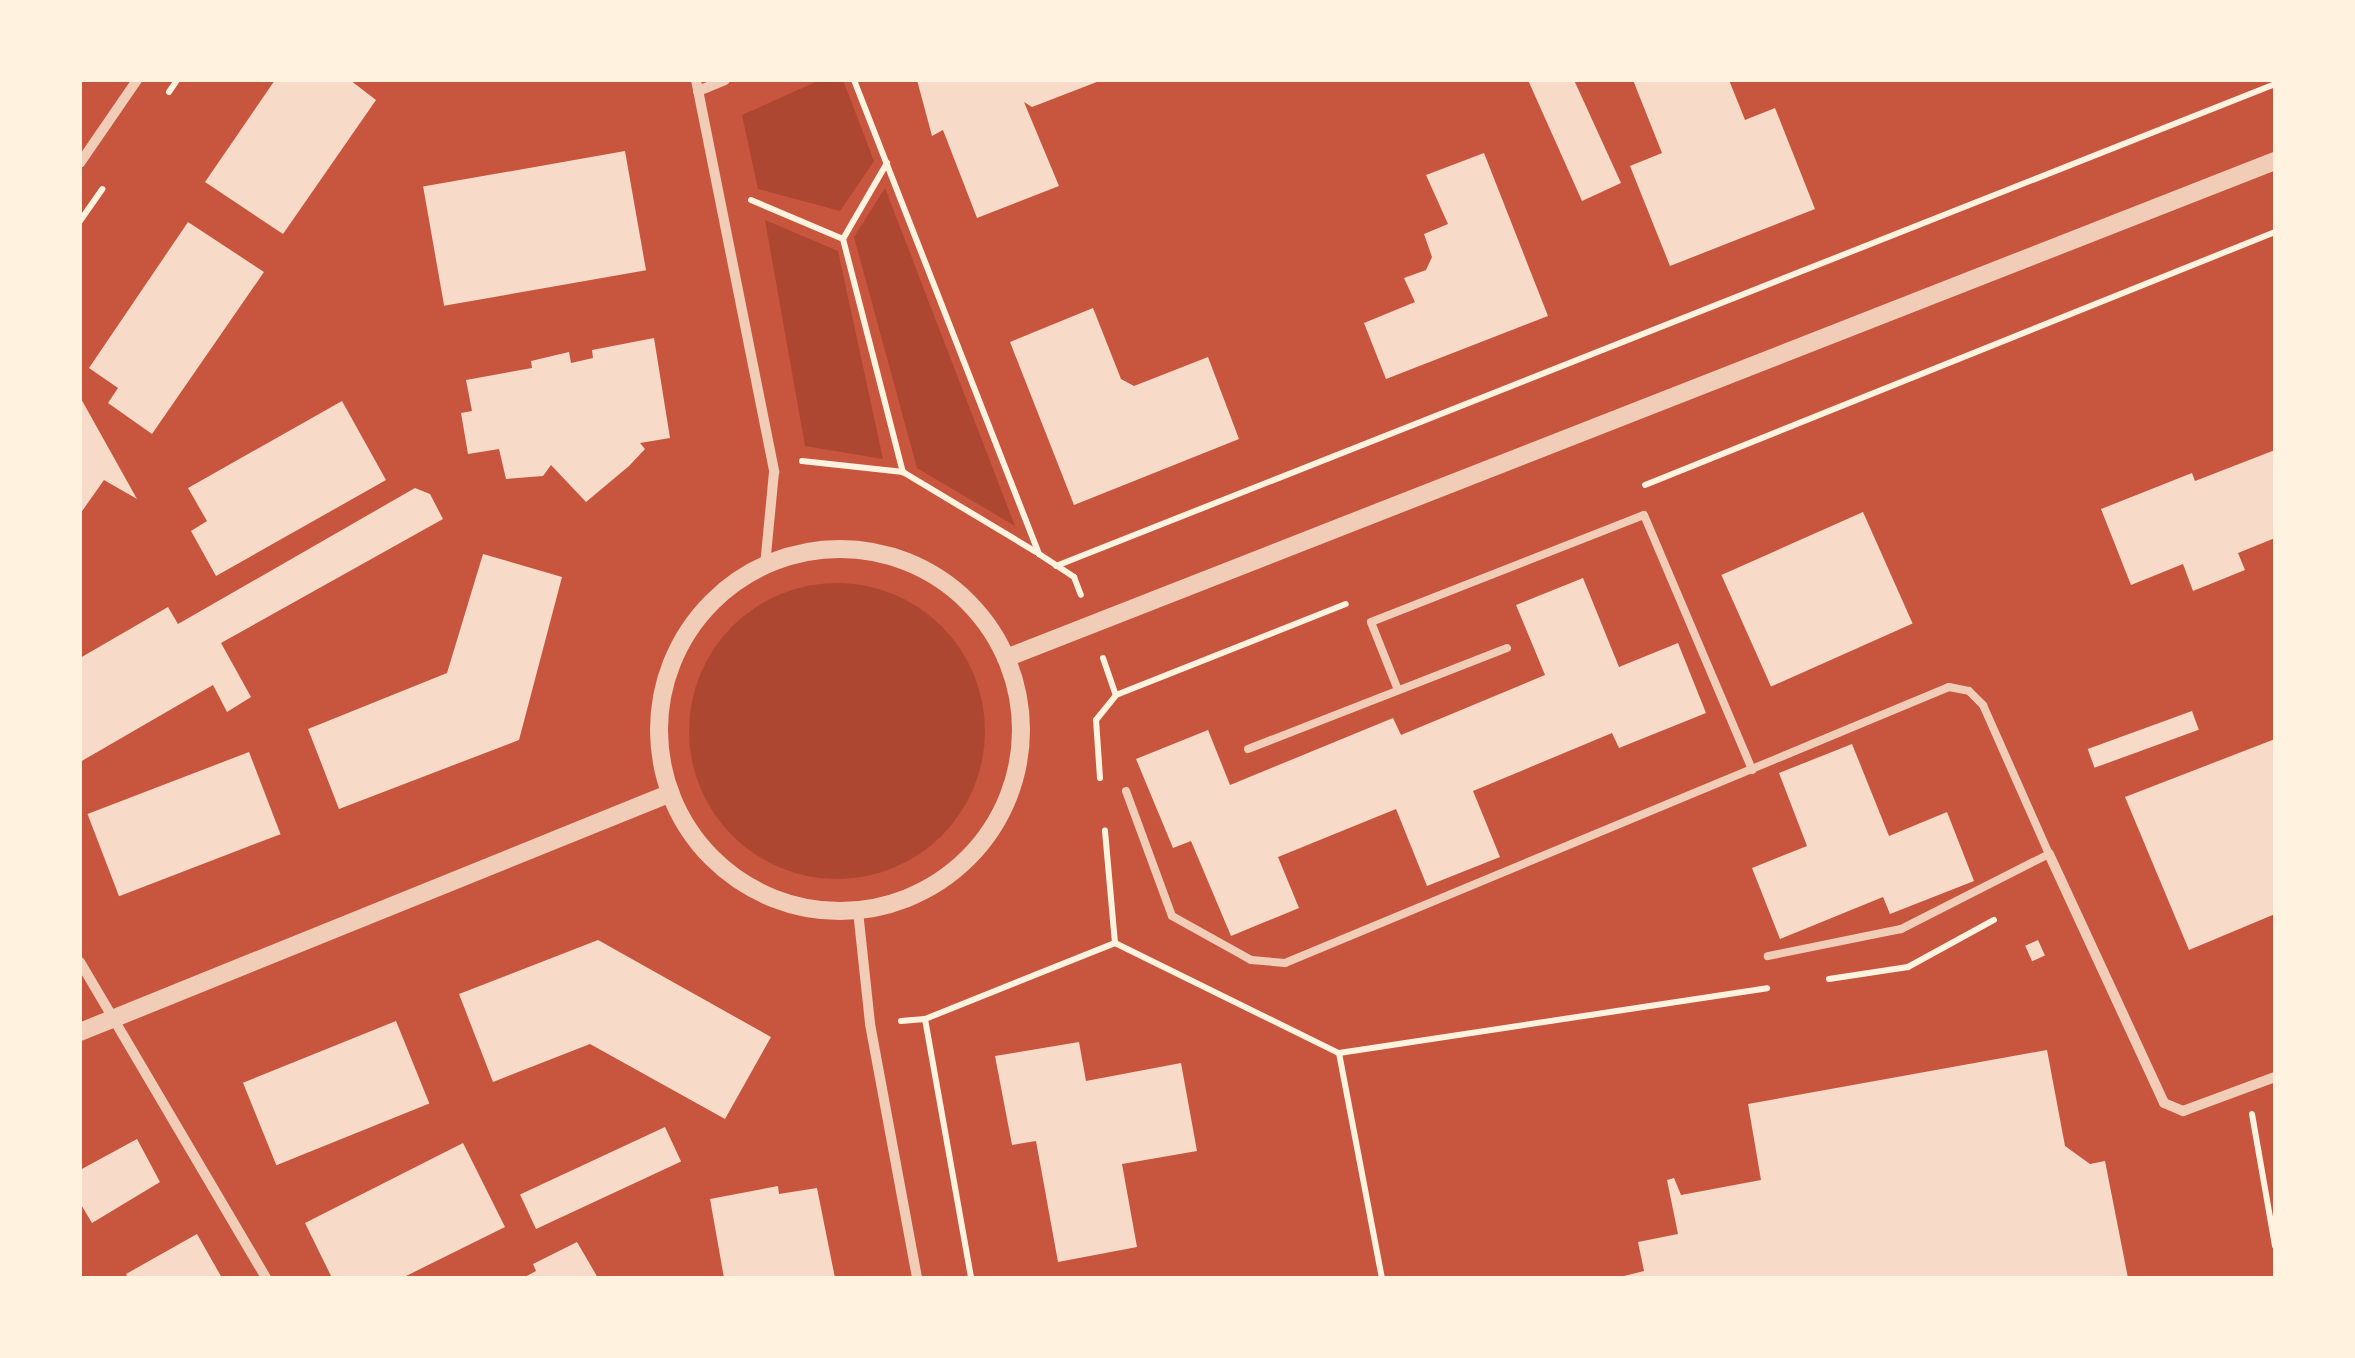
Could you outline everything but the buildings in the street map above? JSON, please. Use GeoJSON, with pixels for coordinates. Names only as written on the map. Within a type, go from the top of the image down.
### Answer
{"type":"FeatureCollection","features":[{"type":"Feature","properties":{"kind":"street"},"geometry":{"type":"LineString","coordinates":[[80,163],[136,80]]}},
{"type":"Feature","properties":{"kind":"street"},"geometry":{"type":"LineString","coordinates":[[725,80],[697,86],[774,472],[764,565]]}},
{"type":"Feature","properties":{"kind":"street"},"geometry":{"type":"LineString","coordinates":[[1006,658],[2275,161]]}},
{"type":"Feature","properties":{"kind":"street"},"geometry":{"type":"LineString","coordinates":[[823,549],[903,560],[971,606],[1006,658],[1020,740],[1018,767],[997,821],[942,880],[913,896],[858,911],[811,909],[746,885],[707,854],[671,793],[659,722],[676,653],[719,595],[764,565],[823,549]]}},
{"type":"Feature","properties":{"kind":"street"},"geometry":{"type":"LineString","coordinates":[[80,1032],[671,793]]}},
{"type":"Feature","properties":{"kind":"street"},"geometry":{"type":"LineString","coordinates":[[2048,854],[2164,1103],[2182,1111],[2275,1078]]}},
{"type":"Feature","properties":{"kind":"street"},"geometry":{"type":"LineString","coordinates":[[858,911],[870,1024],[917,1278]]}},
{"type":"Feature","properties":{"kind":"street"},"geometry":{"type":"LineString","coordinates":[[80,962],[110,1022],[266,1278]]}},
{"type":"Feature","properties":{"kind":"lane"},"geometry":{"type":"LineString","coordinates":[[1398,690],[1370,622],[1644,515],[1752,770]]}},
{"type":"Feature","properties":{"kind":"lane"},"geometry":{"type":"LineString","coordinates":[[1248,749],[1507,648]]}},
{"type":"Feature","properties":{"kind":"lane"},"geometry":{"type":"LineString","coordinates":[[1126,792],[1172,916],[1250,960],[1285,964],[1949,687],[1969,690],[1983,706],[2048,854],[1900,929],[1768,956]]}},
{"type":"Feature","properties":{"kind":"path"},"geometry":{"type":"LineString","coordinates":[[854,80],[1039,554]]}},
{"type":"Feature","properties":{"kind":"path"},"geometry":{"type":"LineString","coordinates":[[1056,566],[2275,84]]}},
{"type":"Feature","properties":{"kind":"path"},"geometry":{"type":"LineString","coordinates":[[887,162],[843,239],[902,472]]}},
{"type":"Feature","properties":{"kind":"path"},"geometry":{"type":"LineString","coordinates":[[746,198],[843,239]]}},
{"type":"Feature","properties":{"kind":"path"},"geometry":{"type":"LineString","coordinates":[[796,460],[902,472],[1074,578],[1092,626]]}},
{"type":"Feature","properties":{"kind":"path"},"geometry":{"type":"LineString","coordinates":[[1810,982],[1908,967],[2061,884]]}},
{"type":"Feature","properties":{"kind":"path"},"geometry":{"type":"LineString","coordinates":[[1115,943],[1339,1052],[1770,988]]}},
{"type":"Feature","properties":{"kind":"path"},"geometry":{"type":"LineString","coordinates":[[925,1019],[970,1278]]}},
{"type":"Feature","properties":{"kind":"path"},"geometry":{"type":"LineString","coordinates":[[1339,1052],[1382,1278]]}},
{"type":"Feature","properties":{"kind":"path"},"geometry":{"type":"LineString","coordinates":[[2247,1088],[2275,1246]]}},
{"type":"Feature","properties":{"kind":"shaded area"},"geometry":{"type":"Polygon","coordinates":[[[820,80],[843,80],[874,161],[840,211],[758,189],[742,115],[820,80]]]}},
{"type":"Feature","properties":{"kind":"shaded area"},"geometry":{"type":"Polygon","coordinates":[[[885,188],[1015,526],[917,468],[854,237],[885,188]]]}},
{"type":"Feature","properties":{"kind":"shaded area"},"geometry":{"type":"Polygon","coordinates":[[[765,220],[838,251],[883,459],[805,446],[765,220]]]}},
{"type":"Feature","properties":{"kind":"shaded area"},"geometry":{"type":"Polygon","coordinates":[[[837,583],[894,594],[942,626],[974,674],[985,731],[974,788],[942,836],[894,868],[837,879],[780,868],[732,836],[700,788],[689,731],[700,674],[732,626],[780,594],[837,583]]]}}]}
